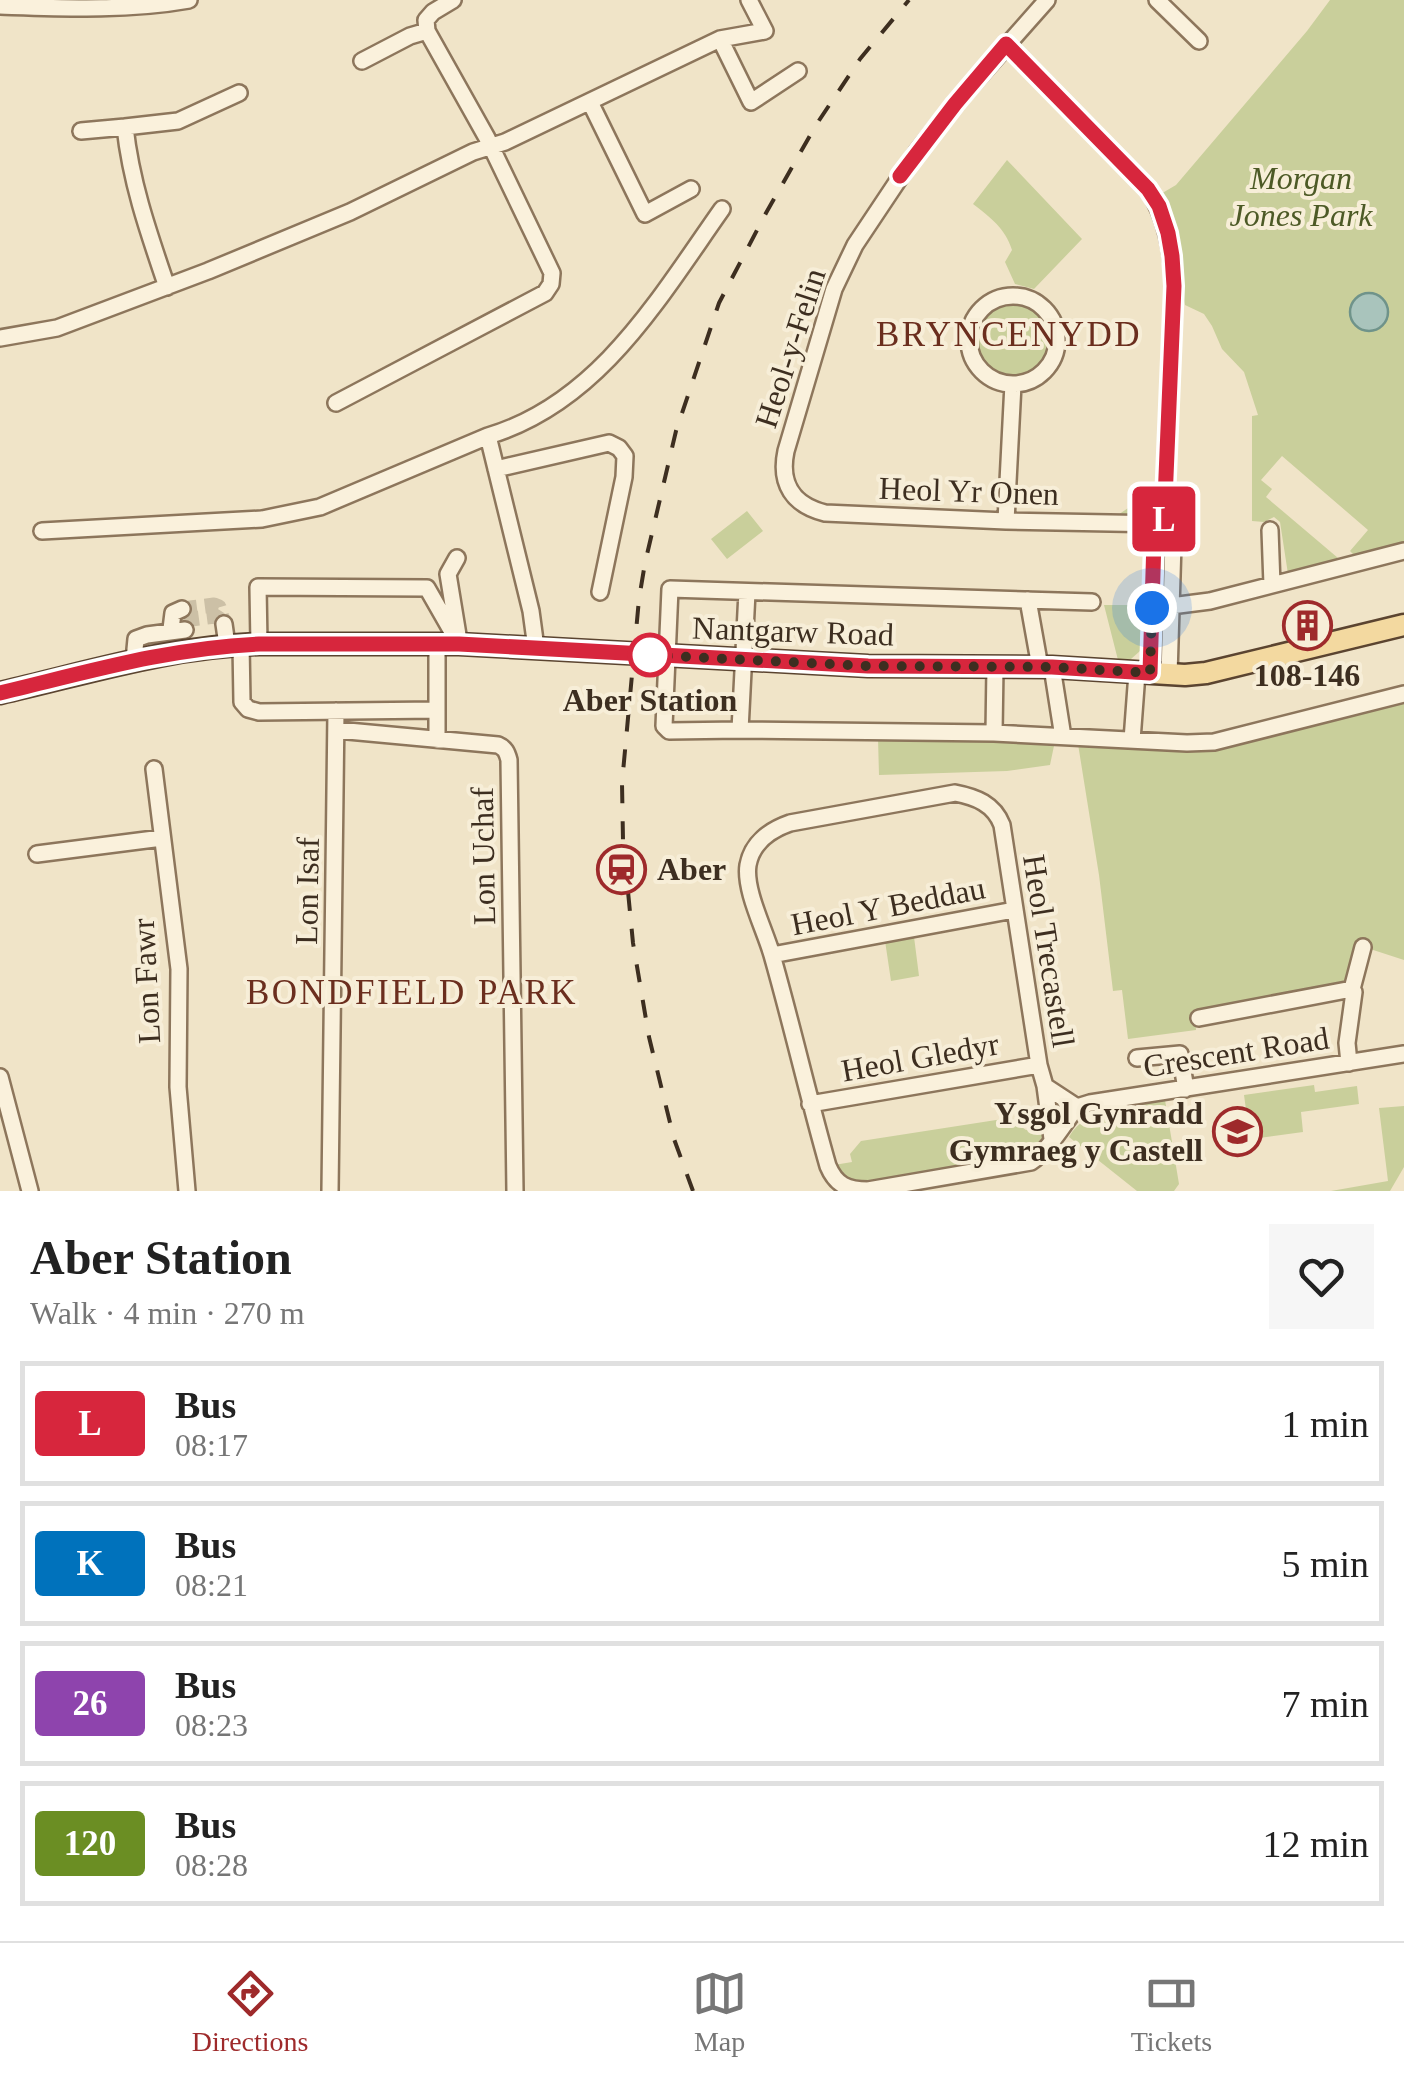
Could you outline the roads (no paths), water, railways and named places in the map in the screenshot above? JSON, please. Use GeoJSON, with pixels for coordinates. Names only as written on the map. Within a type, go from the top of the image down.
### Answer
{"type":"FeatureCollection","features":[{"type":"Feature","properties":{"kind":"main road","name":"Nantgarw Road"},"geometry":{"type":"LineString","coordinates":[[0,693],[232,636],[868,666],[1046,667],[1152,674],[1206,673],[1404,625]]}},
{"type":"Feature","properties":{"kind":"street"},"geometry":{"type":"LineString","coordinates":[[0,6],[96,8],[189,0]]}},
{"type":"Feature","properties":{"kind":"street"},"geometry":{"type":"LineString","coordinates":[[336,403],[545,294],[551,284],[552,274],[491,147],[427,31],[426,20],[454,0]]}},
{"type":"Feature","properties":{"kind":"street"},"geometry":{"type":"LineString","coordinates":[[0,338],[57,328],[168,286],[350,212],[720,39],[765,30],[749,0]]}},
{"type":"Feature","properties":{"kind":"street","name":"Heol-y-Felin"},"geometry":{"type":"LineString","coordinates":[[786,482],[786,451],[843,267],[917,152],[1047,0]]}},
{"type":"Feature","properties":{"kind":"street"},"geometry":{"type":"LineString","coordinates":[[1157,0],[1198,40]]}},
{"type":"Feature","properties":{"kind":"street"},"geometry":{"type":"LineString","coordinates":[[362,61],[427,31]]}},
{"type":"Feature","properties":{"kind":"street"},"geometry":{"type":"LineString","coordinates":[[720,39],[751,102],[798,71]]}},
{"type":"Feature","properties":{"kind":"street"},"geometry":{"type":"LineString","coordinates":[[1006,44],[1134,173],[1159,206],[1172,256],[1164,524],[1173,543],[1171,606],[1132,740]]}},
{"type":"Feature","properties":{"kind":"street"},"geometry":{"type":"LineString","coordinates":[[80,131],[178,121],[239,93]]}},
{"type":"Feature","properties":{"kind":"street"},"geometry":{"type":"LineString","coordinates":[[590,102],[645,214],[691,189]]}},
{"type":"Feature","properties":{"kind":"street"},"geometry":{"type":"LineString","coordinates":[[125,127],[142,215],[168,286]]}},
{"type":"Feature","properties":{"kind":"street"},"geometry":{"type":"LineString","coordinates":[[42,531],[262,518],[320,507],[488,436],[516,428],[564,400],[612,358],[722,209]]}},
{"type":"Feature","properties":{"kind":"street"},"geometry":{"type":"LineString","coordinates":[[1013,296],[1028,298],[1050,315],[1057,341],[1048,367],[1025,382],[1012,384],[983,372],[969,346],[975,317],[985,305],[1013,296]]}},
{"type":"Feature","properties":{"kind":"street"},"geometry":{"type":"LineString","coordinates":[[1006,521],[1012,384]]}},
{"type":"Feature","properties":{"kind":"street"},"geometry":{"type":"LineString","coordinates":[[488,436],[532,611],[536,648]]}},
{"type":"Feature","properties":{"kind":"street"},"geometry":{"type":"LineString","coordinates":[[496,468],[609,443],[625,456],[600,592]]}},
{"type":"Feature","properties":{"kind":"street","name":"Heol Yr Onen"},"geometry":{"type":"LineString","coordinates":[[786,482],[801,504],[825,513],[1164,524]]}},
{"type":"Feature","properties":{"kind":"street"},"geometry":{"type":"LineString","coordinates":[[1152,674],[1154,540],[1164,524]]}},
{"type":"Feature","properties":{"kind":"street"},"geometry":{"type":"LineString","coordinates":[[1270,530],[1272,585]]}},
{"type":"Feature","properties":{"kind":"street"},"geometry":{"type":"LineString","coordinates":[[1171,606],[1210,601],[1404,551]]}},
{"type":"Feature","properties":{"kind":"street"},"geometry":{"type":"LineString","coordinates":[[457,558],[448,574],[459,644]]}},
{"type":"Feature","properties":{"kind":"street"},"geometry":{"type":"LineString","coordinates":[[436,710],[248,710],[242,702],[232,636],[258,587],[426,588],[459,644]]}},
{"type":"Feature","properties":{"kind":"street"},"geometry":{"type":"LineString","coordinates":[[1092,602],[670,589],[664,726],[669,731],[994,734],[1214,742],[1404,694]]}},
{"type":"Feature","properties":{"kind":"street"},"geometry":{"type":"LineString","coordinates":[[740,730],[747,592]]}},
{"type":"Feature","properties":{"kind":"street"},"geometry":{"type":"LineString","coordinates":[[1028,600],[1063,738]]}},
{"type":"Feature","properties":{"kind":"street"},"geometry":{"type":"LineString","coordinates":[[134,660],[136,640],[178,623]]}},
{"type":"Feature","properties":{"kind":"street"},"geometry":{"type":"LineString","coordinates":[[337,730],[438,740],[437,644]]}},
{"type":"Feature","properties":{"kind":"street"},"geometry":{"type":"LineString","coordinates":[[994,734],[995,666]]}},
{"type":"Feature","properties":{"kind":"street","name":"Lon Isaf"},"geometry":{"type":"LineString","coordinates":[[330,1191],[336,711]]}},
{"type":"Feature","properties":{"kind":"street","name":"Lon Uchaf"},"geometry":{"type":"LineString","coordinates":[[438,740],[498,745],[504,747],[509,760],[515,1191]]}},
{"type":"Feature","properties":{"kind":"street","name":"Lon Fawr"},"geometry":{"type":"LineString","coordinates":[[154,769],[179,968],[178,1087],[187,1191]]}},
{"type":"Feature","properties":{"kind":"street","name":"Heol Trecastell"},"geometry":{"type":"LineString","coordinates":[[956,793],[972,796],[998,813],[1002,825],[1044,1086],[1077,1108],[1044,1154],[1031,1162],[868,1190],[842,1186],[828,1166],[772,955],[747,874],[757,844],[776,828],[863,808],[956,793]]}},
{"type":"Feature","properties":{"kind":"street"},"geometry":{"type":"LineString","coordinates":[[37,854],[162,838]]}},
{"type":"Feature","properties":{"kind":"street","name":"Heol Y Beddau"},"geometry":{"type":"LineString","coordinates":[[772,955],[1014,910]]}},
{"type":"Feature","properties":{"kind":"street"},"geometry":{"type":"LineString","coordinates":[[1349,1062],[1352,989],[1364,947]]}},
{"type":"Feature","properties":{"kind":"street"},"geometry":{"type":"LineString","coordinates":[[1199,1018],[1352,989]]}},
{"type":"Feature","properties":{"kind":"street"},"geometry":{"type":"LineString","coordinates":[[1138,1058],[1180,1054],[1186,1088]]}},
{"type":"Feature","properties":{"kind":"street","name":"Crescent Road"},"geometry":{"type":"LineString","coordinates":[[1077,1108],[1404,1054]]}},
{"type":"Feature","properties":{"kind":"street","name":"Heol Gledyr"},"geometry":{"type":"LineString","coordinates":[[810,1104],[1038,1065]]}},
{"type":"Feature","properties":{"kind":"street"},"geometry":{"type":"LineString","coordinates":[[0,1077],[30,1191]]}},
{"type":"Feature","properties":{"kind":"street"},"geometry":{"type":"LineString","coordinates":[[1044,1086],[1052,1139]]}},
{"type":"Feature","properties":{"kind":"water"},"geometry":{"type":"Polygon","coordinates":[[[1369,293],[1382,299],[1388,312],[1382,325],[1369,331],[1356,325],[1350,312],[1356,299],[1369,293]]]}},
{"type":"Feature","properties":{"kind":"tunnel"},"geometry":{"type":"LineString","coordinates":[[182,609],[214,605],[219,607],[224,624]]}},
{"type":"Feature","properties":{"kind":"tunnel"},"geometry":{"type":"LineString","coordinates":[[184,620],[215,616],[224,622]]}},
{"type":"Feature","properties":{"kind":"railway"},"geometry":{"type":"LineString","coordinates":[[693,1191],[674,1139],[649,1037],[633,943],[623,840],[622,783],[645,563],[676,431],[719,303],[816,125],[860,59],[909,0]]}},
{"type":"Feature","properties":{"kind":"place","name":"108-146"},"geometry":{"type":"Point","coordinates":[1307,625]}},
{"type":"Feature","properties":{"kind":"place","name":"Aber Station"},"geometry":{"type":"Point","coordinates":[650,655]}},
{"type":"Feature","properties":{"kind":"place","name":"Aber"},"geometry":{"type":"Point","coordinates":[622,869]}},
{"type":"Feature","properties":{"kind":"place","name":"Ysgol Gynradd Gymraeg y Castell"},"geometry":{"type":"Point","coordinates":[1238,1131]}},
{"type":"Feature","properties":{"kind":"district","name":"BRYNCENYDD"},"geometry":{"type":"Point","coordinates":[1009,334]}},
{"type":"Feature","properties":{"kind":"district","name":"BONDFIELD PARK"},"geometry":{"type":"Point","coordinates":[412,992]}},
{"type":"Feature","properties":{"kind":"park label","name":"Morgan Jones Park"},"geometry":{"type":"Point","coordinates":[1301,196]}}]}
